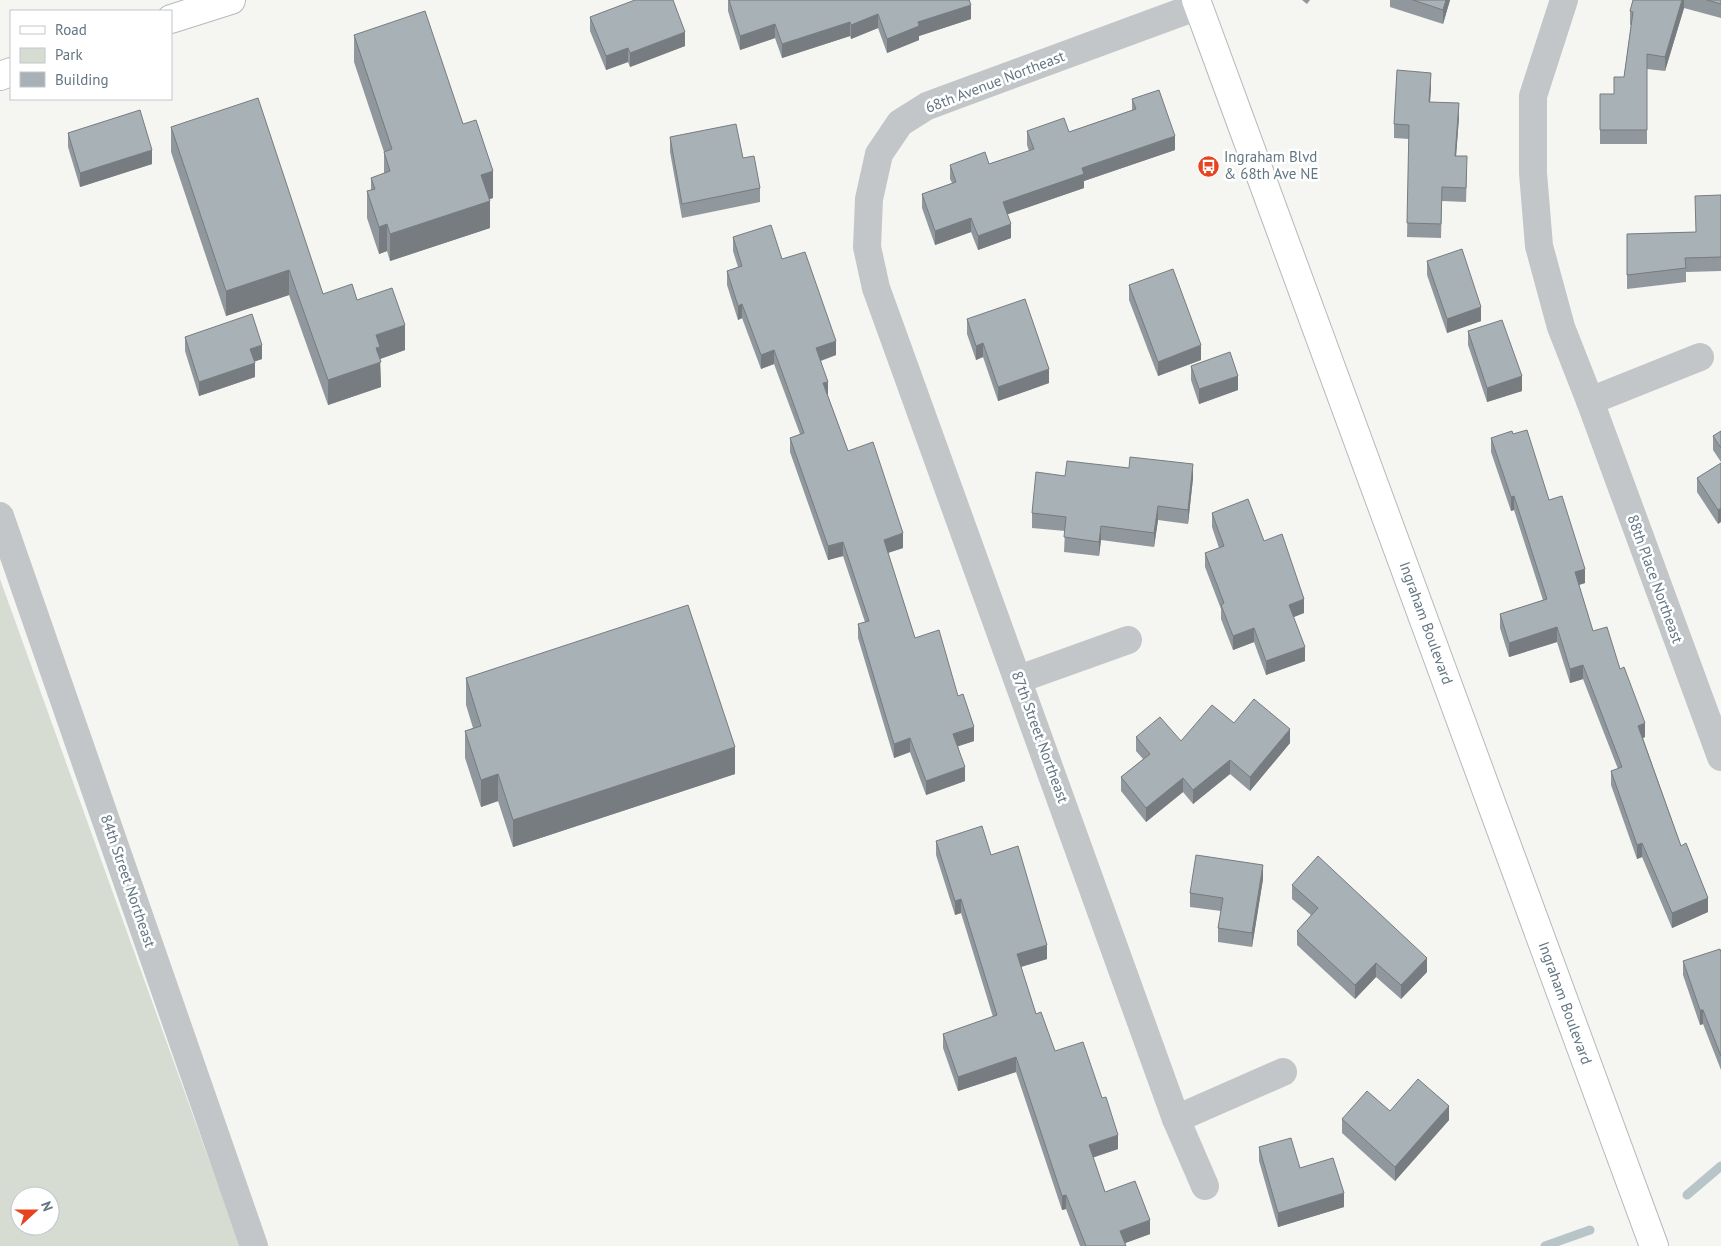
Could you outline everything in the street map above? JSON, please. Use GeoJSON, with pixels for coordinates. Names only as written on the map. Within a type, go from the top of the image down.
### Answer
{"type":"FeatureCollection","features":[{"type":"Feature","properties":{"kind":"main road"},"geometry":{"type":"LineString","coordinates":[[172,19],[231,0]]}},
{"type":"Feature","properties":{"kind":"main road","name":"Ingraham Boulevard"},"geometry":{"type":"LineString","coordinates":[[1197,3],[1654,1246]]}},
{"type":"Feature","properties":{"kind":"street","name":"88th Place Northeast"},"geometry":{"type":"LineString","coordinates":[[1564,0],[1533,96],[1533,174],[1539,246],[1561,327],[1721,757]]}},
{"type":"Feature","properties":{"kind":"street","name":"68th Avenue Northeast"},"geometry":{"type":"LineString","coordinates":[[876,288],[867,247],[869,199],[879,154],[900,123],[927,106],[1197,3]]}},
{"type":"Feature","properties":{"kind":"street","name":"87th Street Northeast"},"geometry":{"type":"LineString","coordinates":[[876,288],[1019,679],[1176,1118],[1205,1186]]}},
{"type":"Feature","properties":{"kind":"street"},"geometry":{"type":"LineString","coordinates":[[1590,401],[1700,357]]}},
{"type":"Feature","properties":{"kind":"street","name":"84th Street Northeast"},"geometry":{"type":"LineString","coordinates":[[0,516],[254,1246]]}},
{"type":"Feature","properties":{"kind":"street"},"geometry":{"type":"LineString","coordinates":[[1019,679],[1128,640]]}},
{"type":"Feature","properties":{"kind":"street"},"geometry":{"type":"LineString","coordinates":[[1176,1118],[1283,1072]]}},
{"type":"Feature","properties":{"kind":"green space"},"geometry":{"type":"Polygon","coordinates":[[[0,579],[240,1246],[0,1246],[0,579]]]}},
{"type":"Feature","properties":{"kind":"building"},"geometry":{"type":"Polygon","coordinates":[[[635,0],[673,0],[685,32],[630,53],[628,48],[606,56],[590,17],[635,0]]]}},
{"type":"Feature","properties":{"kind":"building"},"geometry":{"type":"Polygon","coordinates":[[[729,0],[969,0],[971,5],[918,22],[919,26],[887,39],[878,14],[851,25],[850,22],[782,44],[775,24],[740,36],[729,0]]]}},
{"type":"Feature","properties":{"kind":"building"},"geometry":{"type":"Polygon","coordinates":[[[1413,0],[1446,0],[1443,10],[1413,0]]]}},
{"type":"Feature","properties":{"kind":"building"},"geometry":{"type":"Polygon","coordinates":[[[1633,0],[1682,0],[1665,57],[1647,54],[1647,130],[1600,130],[1600,94],[1614,94],[1614,77],[1624,77],[1633,12],[1630,11],[1633,0]]]}},
{"type":"Feature","properties":{"kind":"building"},"geometry":{"type":"Polygon","coordinates":[[[1707,0],[1721,0],[1721,4],[1707,0]]]}},
{"type":"Feature","properties":{"kind":"building"},"geometry":{"type":"Polygon","coordinates":[[[425,11],[463,124],[476,120],[493,171],[481,175],[490,201],[390,234],[387,224],[379,227],[367,191],[375,189],[371,178],[390,171],[384,152],[392,149],[354,35],[425,11]]]}},
{"type":"Feature","properties":{"kind":"building"},"geometry":{"type":"Polygon","coordinates":[[[1397,70],[1431,73],[1429,102],[1459,103],[1455,156],[1467,156],[1466,188],[1442,187],[1441,224],[1407,223],[1409,125],[1394,124],[1397,70]]]}},
{"type":"Feature","properties":{"kind":"building"},"geometry":{"type":"Polygon","coordinates":[[[1159,90],[1175,136],[1082,168],[1084,174],[1003,202],[1011,224],[978,236],[971,218],[935,231],[922,194],[956,182],[950,165],[985,152],[989,164],[1034,149],[1027,131],[1064,118],[1069,132],[1136,109],[1132,99],[1159,90]]]}},
{"type":"Feature","properties":{"kind":"building"},"geometry":{"type":"Polygon","coordinates":[[[258,98],[323,294],[352,284],[357,300],[392,288],[405,325],[376,335],[380,347],[376,348],[381,362],[328,380],[289,270],[226,291],[171,127],[258,98]]]}},
{"type":"Feature","properties":{"kind":"building"},"geometry":{"type":"Polygon","coordinates":[[[140,110],[152,150],[80,173],[68,133],[140,110]]]}},
{"type":"Feature","properties":{"kind":"building"},"geometry":{"type":"Polygon","coordinates":[[[736,124],[743,158],[754,156],[760,188],[682,204],[670,137],[736,124]]]}},
{"type":"Feature","properties":{"kind":"building"},"geometry":{"type":"Polygon","coordinates":[[[1721,195],[1721,257],[1685,258],[1686,268],[1627,275],[1627,234],[1696,232],[1695,196],[1721,195]]]}},
{"type":"Feature","properties":{"kind":"building"},"geometry":{"type":"Polygon","coordinates":[[[771,225],[782,259],[805,252],[836,341],[816,348],[828,382],[823,383],[848,451],[873,442],[903,533],[884,540],[915,638],[939,630],[958,696],[963,694],[974,727],[953,734],[965,767],[926,781],[910,738],[894,744],[858,624],[869,621],[843,542],[828,546],[790,438],[804,433],[774,350],[761,355],[742,304],[738,306],[727,271],[742,266],[733,237],[771,225]]]}},
{"type":"Feature","properties":{"kind":"building"},"geometry":{"type":"Polygon","coordinates":[[[1462,249],[1481,307],[1447,319],[1427,261],[1462,249]]]}},
{"type":"Feature","properties":{"kind":"building"},"geometry":{"type":"Polygon","coordinates":[[[1173,269],[1201,345],[1158,362],[1129,285],[1173,269]]]}},
{"type":"Feature","properties":{"kind":"building"},"geometry":{"type":"Polygon","coordinates":[[[1025,299],[1049,369],[998,387],[983,343],[976,346],[967,319],[1025,299]]]}},
{"type":"Feature","properties":{"kind":"building"},"geometry":{"type":"Polygon","coordinates":[[[252,314],[262,345],[250,349],[255,363],[199,382],[185,337],[252,314]]]}},
{"type":"Feature","properties":{"kind":"building"},"geometry":{"type":"Polygon","coordinates":[[[1502,320],[1522,376],[1487,388],[1468,331],[1502,320]]]}},
{"type":"Feature","properties":{"kind":"building"},"geometry":{"type":"Polygon","coordinates":[[[1230,352],[1238,376],[1199,389],[1191,366],[1230,352]]]}},
{"type":"Feature","properties":{"kind":"building"},"geometry":{"type":"Polygon","coordinates":[[[1527,430],[1549,500],[1562,496],[1585,569],[1575,572],[1593,631],[1607,627],[1620,669],[1624,667],[1645,723],[1638,726],[1681,846],[1686,843],[1708,898],[1672,913],[1642,843],[1637,845],[1611,771],[1622,767],[1583,665],[1570,669],[1557,627],[1509,643],[1500,614],[1547,599],[1514,496],[1511,497],[1491,438],[1512,431],[1513,434],[1527,430]]]}},
{"type":"Feature","properties":{"kind":"building"},"geometry":{"type":"Polygon","coordinates":[[[1721,431],[1721,448],[1713,436],[1721,431]]]}},
{"type":"Feature","properties":{"kind":"building"},"geometry":{"type":"Polygon","coordinates":[[[1130,457],[1193,464],[1188,510],[1158,506],[1154,533],[1101,526],[1099,542],[1064,537],[1066,517],[1032,513],[1036,472],[1065,476],[1067,461],[1129,468],[1130,457]]]}},
{"type":"Feature","properties":{"kind":"building"},"geometry":{"type":"Polygon","coordinates":[[[1721,463],[1721,508],[1718,510],[1697,478],[1721,463]]]}},
{"type":"Feature","properties":{"kind":"building"},"geometry":{"type":"Polygon","coordinates":[[[1248,499],[1264,541],[1282,534],[1304,599],[1289,605],[1305,647],[1266,661],[1254,628],[1233,636],[1221,605],[1224,603],[1205,553],[1224,546],[1212,513],[1248,499]]]}},
{"type":"Feature","properties":{"kind":"building"},"geometry":{"type":"Polygon","coordinates":[[[688,605],[735,747],[513,820],[498,774],[481,780],[465,731],[481,726],[466,678],[688,605]]]}},
{"type":"Feature","properties":{"kind":"building"},"geometry":{"type":"Polygon","coordinates":[[[1254,699],[1290,729],[1250,777],[1230,760],[1193,790],[1183,778],[1146,808],[1121,777],[1150,754],[1136,737],[1160,717],[1181,741],[1212,705],[1234,723],[1254,699]]]}},
{"type":"Feature","properties":{"kind":"building"},"geometry":{"type":"Polygon","coordinates":[[[982,826],[991,855],[1018,846],[1047,945],[1017,954],[1036,1014],[1041,1012],[1055,1051],[1083,1042],[1102,1098],[1106,1097],[1118,1135],[1089,1145],[1105,1192],[1135,1181],[1150,1220],[1120,1231],[1126,1246],[1086,1246],[1066,1195],[1062,1196],[1016,1057],[958,1077],[943,1034],[997,1015],[961,899],[955,901],[936,841],[982,826]]]}},
{"type":"Feature","properties":{"kind":"building"},"geometry":{"type":"Polygon","coordinates":[[[1196,855],[1263,865],[1252,933],[1218,928],[1223,898],[1190,893],[1196,855]]]}},
{"type":"Feature","properties":{"kind":"building"},"geometry":{"type":"Polygon","coordinates":[[[1318,856],[1427,958],[1401,985],[1376,963],[1355,985],[1297,931],[1318,908],[1292,885],[1318,856]]]}},
{"type":"Feature","properties":{"kind":"building"},"geometry":{"type":"Polygon","coordinates":[[[1720,949],[1721,1056],[1703,1010],[1700,1010],[1683,961],[1720,949]]]}},
{"type":"Feature","properties":{"kind":"building"},"geometry":{"type":"Polygon","coordinates":[[[1418,1079],[1449,1106],[1395,1167],[1342,1119],[1367,1091],[1390,1111],[1418,1079]]]}},
{"type":"Feature","properties":{"kind":"building"},"geometry":{"type":"Polygon","coordinates":[[[1291,1138],[1300,1168],[1333,1158],[1344,1193],[1278,1213],[1259,1147],[1291,1138]]]}},
{"type":"Feature","properties":{"kind":"waterway"},"geometry":{"type":"LineString","coordinates":[[1687,1195],[1721,1166]]}},
{"type":"Feature","properties":{"kind":"waterway"},"geometry":{"type":"LineString","coordinates":[[1545,1246],[1590,1230]]}},
{"type":"Feature","properties":{"kind":"place","name":"Ingraham Blvd & 68th Ave NE"},"geometry":{"type":"Point","coordinates":[1208,166]}}]}
